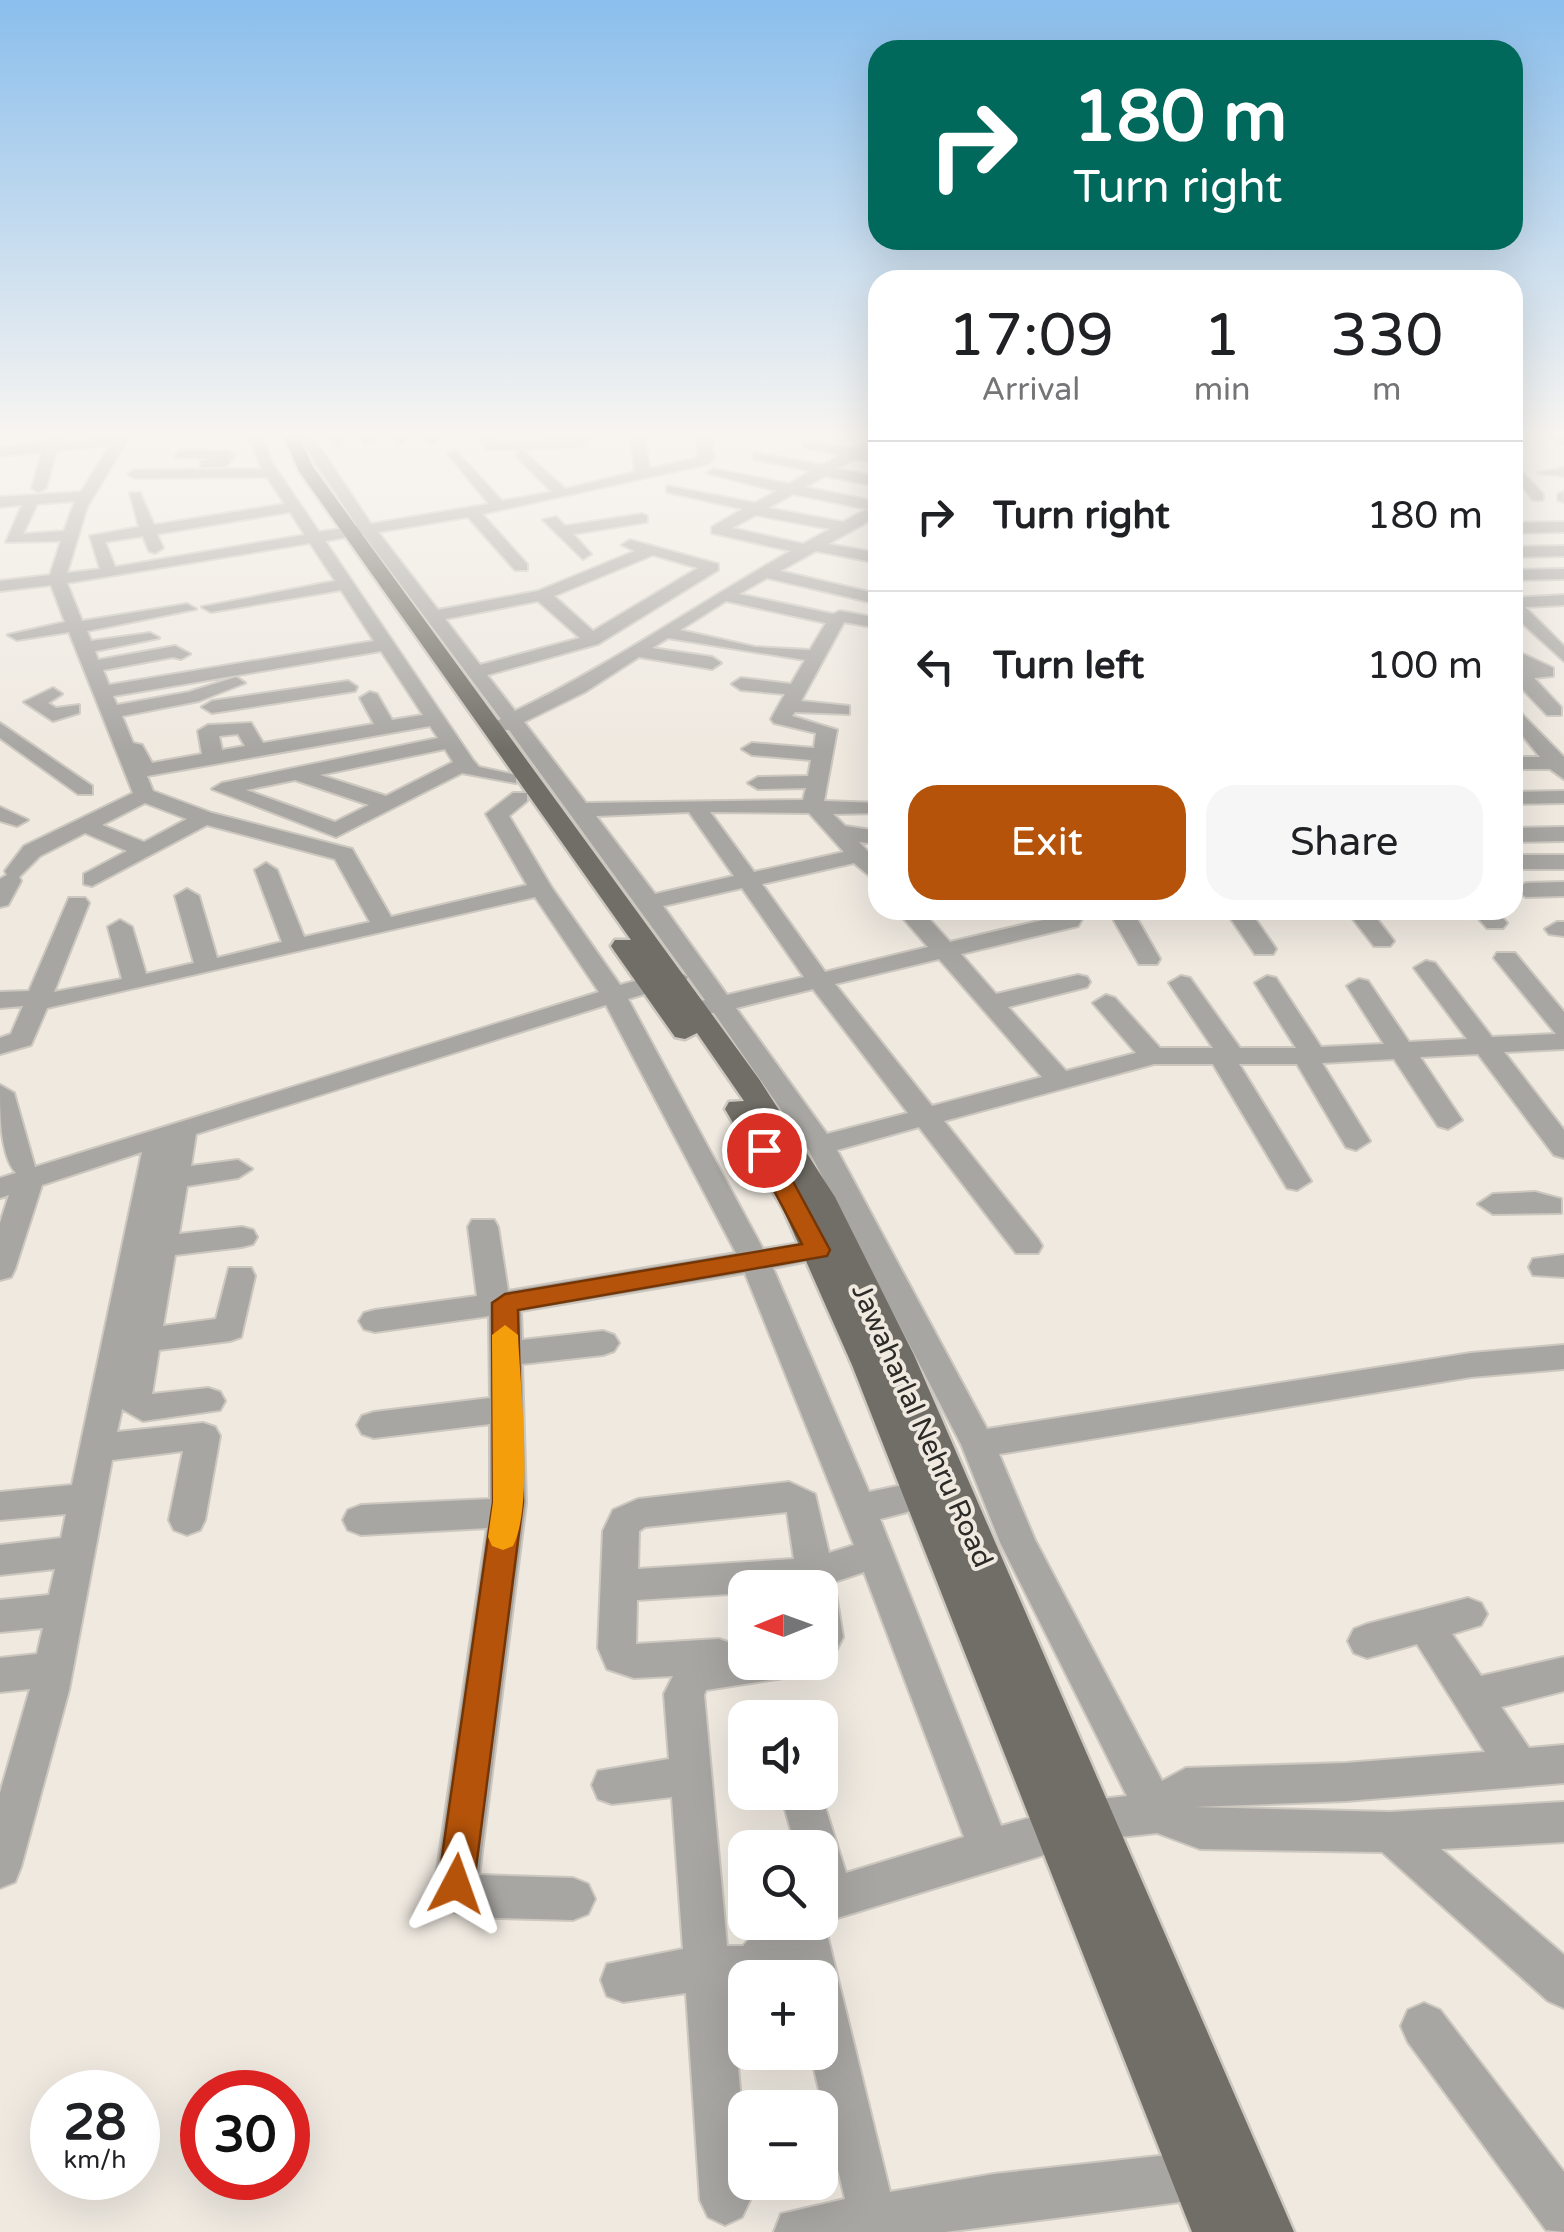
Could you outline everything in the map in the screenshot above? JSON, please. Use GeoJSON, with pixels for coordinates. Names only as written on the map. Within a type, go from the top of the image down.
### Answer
{"type":"FeatureCollection","features":[{"type":"Feature","properties":{"kind":"main road","name":"Jawaharlal Nehru Road"},"geometry":{"type":"LineString","coordinates":[[360,541],[515,788],[669,973],[706,1008],[819,1197],[896,1355],[1075,1824],[1218,2232]]}},
{"type":"Feature","properties":{"kind":"main road","name":"Jawaharlal Nehru Road"},"geometry":{"type":"LineString","coordinates":[[362,541],[503,726],[669,973],[730,1091],[799,1208],[922,1494],[1267,2232]]}},
{"type":"Feature","properties":{"kind":"street"},"geometry":{"type":"LineString","coordinates":[[35,541],[66,544]]}},
{"type":"Feature","properties":{"kind":"street"},"geometry":{"type":"LineString","coordinates":[[95,541],[108,572]]}},
{"type":"Feature","properties":{"kind":"street"},"geometry":{"type":"LineString","coordinates":[[153,541],[159,564]]}},
{"type":"Feature","properties":{"kind":"street"},"geometry":{"type":"LineString","coordinates":[[206,541],[213,555]]}},
{"type":"Feature","properties":{"kind":"street"},"geometry":{"type":"LineString","coordinates":[[274,541],[276,545]]}},
{"type":"Feature","properties":{"kind":"street"},"geometry":{"type":"LineString","coordinates":[[17,635],[68,611],[108,572],[296,541]]}},
{"type":"Feature","properties":{"kind":"street"},"geometry":{"type":"LineString","coordinates":[[351,541],[344,584],[472,772],[515,788],[498,814],[541,889],[610,989],[754,1261],[858,1508],[990,1850]]}},
{"type":"Feature","properties":{"kind":"street"},"geometry":{"type":"LineString","coordinates":[[0,1188],[17,1172],[669,973],[648,904],[580,810],[503,726],[476,672],[434,616],[364,541]]}},
{"type":"Feature","properties":{"kind":"street"},"geometry":{"type":"LineString","coordinates":[[497,541],[520,567]]}},
{"type":"Feature","properties":{"kind":"street"},"geometry":{"type":"LineString","coordinates":[[571,541],[584,554]]}},
{"type":"Feature","properties":{"kind":"street"},"geometry":{"type":"LineString","coordinates":[[503,726],[725,596],[832,541]]}},
{"type":"Feature","properties":{"kind":"street"},"geometry":{"type":"LineString","coordinates":[[40,547],[38,555],[66,544]]}},
{"type":"Feature","properties":{"kind":"street"},"geometry":{"type":"LineString","coordinates":[[66,544],[68,611],[144,795],[204,818],[344,854],[384,926]]}},
{"type":"Feature","properties":{"kind":"street"},"geometry":{"type":"LineString","coordinates":[[476,672],[592,640],[712,567],[630,545]]}},
{"type":"Feature","properties":{"kind":"street"},"geometry":{"type":"LineString","coordinates":[[434,616],[542,594],[652,550]]}},
{"type":"Feature","properties":{"kind":"street"},"geometry":{"type":"LineString","coordinates":[[1545,551],[1564,571]]}},
{"type":"Feature","properties":{"kind":"street"},"geometry":{"type":"LineString","coordinates":[[1523,552],[1564,551]]}},
{"type":"Feature","properties":{"kind":"street"},"geometry":{"type":"LineString","coordinates":[[1523,574],[1564,571]]}},
{"type":"Feature","properties":{"kind":"street"},"geometry":{"type":"LineString","coordinates":[[766,573],[868,597]]}},
{"type":"Feature","properties":{"kind":"street"},"geometry":{"type":"LineString","coordinates":[[212,606],[344,584]]}},
{"type":"Feature","properties":{"kind":"street"},"geometry":{"type":"LineString","coordinates":[[0,586],[68,611]]}},
{"type":"Feature","properties":{"kind":"street"},"geometry":{"type":"LineString","coordinates":[[542,594],[592,640]]}},
{"type":"Feature","properties":{"kind":"street"},"geometry":{"type":"LineString","coordinates":[[725,596],[868,622]]}},
{"type":"Feature","properties":{"kind":"street"},"geometry":{"type":"LineString","coordinates":[[868,598],[838,618],[781,721],[826,728],[816,793],[838,832],[868,866]]}},
{"type":"Feature","properties":{"kind":"street"},"geometry":{"type":"LineString","coordinates":[[1523,602],[1564,600]]}},
{"type":"Feature","properties":{"kind":"street"},"geometry":{"type":"LineString","coordinates":[[0,604],[68,611],[180,603]]}},
{"type":"Feature","properties":{"kind":"street"},"geometry":{"type":"LineString","coordinates":[[40,624],[68,611]]}},
{"type":"Feature","properties":{"kind":"street"},"geometry":{"type":"LineString","coordinates":[[1523,618],[1559,669]]}},
{"type":"Feature","properties":{"kind":"street"},"geometry":{"type":"LineString","coordinates":[[664,632],[739,659],[807,673]]}},
{"type":"Feature","properties":{"kind":"street"},"geometry":{"type":"LineString","coordinates":[[144,648],[167,635]]}},
{"type":"Feature","properties":{"kind":"street"},"geometry":{"type":"LineString","coordinates":[[783,635],[807,673],[842,710]]}},
{"type":"Feature","properties":{"kind":"street"},"geometry":{"type":"LineString","coordinates":[[113,690],[333,661],[384,645]]}},
{"type":"Feature","properties":{"kind":"street"},"geometry":{"type":"LineString","coordinates":[[86,658],[144,648],[176,650],[181,654]]}},
{"type":"Feature","properties":{"kind":"street"},"geometry":{"type":"LineString","coordinates":[[636,650],[739,659],[807,673]]}},
{"type":"Feature","properties":{"kind":"street"},"geometry":{"type":"LineString","coordinates":[[333,661],[386,727]]}},
{"type":"Feature","properties":{"kind":"street"},"geometry":{"type":"LineString","coordinates":[[1523,667],[1559,669]]}},
{"type":"Feature","properties":{"kind":"street"},"geometry":{"type":"LineString","coordinates":[[278,670],[233,684],[210,700],[205,714],[134,735],[143,770],[257,750],[312,732],[434,719]]}},
{"type":"Feature","properties":{"kind":"street"},"geometry":{"type":"LineString","coordinates":[[278,670],[292,697]]}},
{"type":"Feature","properties":{"kind":"street"},"geometry":{"type":"LineString","coordinates":[[1523,675],[1559,718]]}},
{"type":"Feature","properties":{"kind":"street"},"geometry":{"type":"LineString","coordinates":[[233,684],[244,705]]}},
{"type":"Feature","properties":{"kind":"street"},"geometry":{"type":"LineString","coordinates":[[120,710],[210,700],[244,705],[292,697],[357,694]]}},
{"type":"Feature","properties":{"kind":"street"},"geometry":{"type":"LineString","coordinates":[[72,709],[56,714],[48,702],[2,730],[78,797],[94,820],[147,849],[174,858]]}},
{"type":"Feature","properties":{"kind":"street"},"geometry":{"type":"LineString","coordinates":[[1523,722],[1559,718]]}},
{"type":"Feature","properties":{"kind":"street"},"geometry":{"type":"LineString","coordinates":[[1523,726],[1561,766]]}},
{"type":"Feature","properties":{"kind":"street"},"geometry":{"type":"LineString","coordinates":[[450,742],[222,789],[336,830],[466,764]]}},
{"type":"Feature","properties":{"kind":"street"},"geometry":{"type":"LineString","coordinates":[[752,749],[823,755]]}},
{"type":"Feature","properties":{"kind":"street"},"geometry":{"type":"LineString","coordinates":[[1523,764],[1561,766]]}},
{"type":"Feature","properties":{"kind":"street"},"geometry":{"type":"LineString","coordinates":[[295,774],[388,804]]}},
{"type":"Feature","properties":{"kind":"street"},"geometry":{"type":"LineString","coordinates":[[758,783],[868,802]]}},
{"type":"Feature","properties":{"kind":"street"},"geometry":{"type":"LineString","coordinates":[[580,810],[695,805],[816,793]]}},
{"type":"Feature","properties":{"kind":"street"},"geometry":{"type":"LineString","coordinates":[[9,884],[27,854],[144,795]]}},
{"type":"Feature","properties":{"kind":"street"},"geometry":{"type":"LineString","coordinates":[[1523,798],[1564,797]]}},
{"type":"Feature","properties":{"kind":"street"},"geometry":{"type":"LineString","coordinates":[[695,805],[820,982],[1026,1246]]}},
{"type":"Feature","properties":{"kind":"street"},"geometry":{"type":"LineString","coordinates":[[92,879],[204,818]]}},
{"type":"Feature","properties":{"kind":"street"},"geometry":{"type":"LineString","coordinates":[[14,820],[56,839]]}},
{"type":"Feature","properties":{"kind":"street"},"geometry":{"type":"LineString","coordinates":[[838,832],[868,836]]}},
{"type":"Feature","properties":{"kind":"street"},"geometry":{"type":"LineString","coordinates":[[1523,835],[1564,834]]}},
{"type":"Feature","properties":{"kind":"street"},"geometry":{"type":"LineString","coordinates":[[648,904],[858,855]]}},
{"type":"Feature","properties":{"kind":"street"},"geometry":{"type":"LineString","coordinates":[[1523,862],[1564,862]]}},
{"type":"Feature","properties":{"kind":"street"},"geometry":{"type":"LineString","coordinates":[[266,870],[296,947]]}},
{"type":"Feature","properties":{"kind":"street"},"geometry":{"type":"LineString","coordinates":[[188,991],[271,962],[296,947],[541,889]]}},
{"type":"Feature","properties":{"kind":"street"},"geometry":{"type":"LineString","coordinates":[[1526,890],[1564,889]]}},
{"type":"Feature","properties":{"kind":"street"},"geometry":{"type":"LineString","coordinates":[[186,896],[208,967]]}},
{"type":"Feature","properties":{"kind":"street"},"geometry":{"type":"LineString","coordinates":[[0,1046],[19,1042],[41,1000],[76,903]]}},
{"type":"Feature","properties":{"kind":"street"},"geometry":{"type":"LineString","coordinates":[[926,920],[946,953],[1060,1081]]}},
{"type":"Feature","properties":{"kind":"street"},"geometry":{"type":"LineString","coordinates":[[706,1008],[1070,920]]}},
{"type":"Feature","properties":{"kind":"street"},"geometry":{"type":"LineString","coordinates":[[1126,920],[1148,959]]}},
{"type":"Feature","properties":{"kind":"street"},"geometry":{"type":"LineString","coordinates":[[1244,920],[1264,949]]}},
{"type":"Feature","properties":{"kind":"street"},"geometry":{"type":"LineString","coordinates":[[1366,920],[1382,941]]}},
{"type":"Feature","properties":{"kind":"street"},"geometry":{"type":"LineString","coordinates":[[120,927],[136,984]]}},
{"type":"Feature","properties":{"kind":"street"},"geometry":{"type":"LineString","coordinates":[[0,1000],[41,1000],[208,967],[338,954]]}},
{"type":"Feature","properties":{"kind":"street"},"geometry":{"type":"LineString","coordinates":[[1506,958],[1564,1028]]}},
{"type":"Feature","properties":{"kind":"street"},"geometry":{"type":"LineString","coordinates":[[1426,968],[1564,1149]]}},
{"type":"Feature","properties":{"kind":"street"},"geometry":{"type":"LineString","coordinates":[[991,1004],[1078,982]]}},
{"type":"Feature","properties":{"kind":"street"},"geometry":{"type":"LineString","coordinates":[[1181,982],[1297,1181]]}},
{"type":"Feature","properties":{"kind":"street"},"geometry":{"type":"LineString","coordinates":[[1267,984],[1356,1141]]}},
{"type":"Feature","properties":{"kind":"street"},"geometry":{"type":"LineString","coordinates":[[1359,986],[1448,1120]]}},
{"type":"Feature","properties":{"kind":"street"},"geometry":{"type":"LineString","coordinates":[[17,1172],[171,1133],[610,989]]}},
{"type":"Feature","properties":{"kind":"street"},"geometry":{"type":"LineString","coordinates":[[1106,1003],[1153,1056]]}},
{"type":"Feature","properties":{"kind":"street"},"geometry":{"type":"LineString","coordinates":[[706,1008],[756,1051],[820,1146],[978,1444],[1018,1542],[1156,1812]]}},
{"type":"Feature","properties":{"kind":"street"},"geometry":{"type":"LineString","coordinates":[[820,1146],[1153,1056],[1309,1056],[1564,1042]]}},
{"type":"Feature","properties":{"kind":"street"},"geometry":{"type":"LineString","coordinates":[[0,1094],[17,1172],[0,1269]]}},
{"type":"Feature","properties":{"kind":"street"},"geometry":{"type":"LineString","coordinates":[[171,1133],[174,1178],[137,1406],[208,1401]]}},
{"type":"Feature","properties":{"kind":"street"},"geometry":{"type":"LineString","coordinates":[[0,1867],[53,1668],[97,1448],[171,1133]]}},
{"type":"Feature","properties":{"kind":"street"},"geometry":{"type":"LineString","coordinates":[[174,1178],[238,1168]]}},
{"type":"Feature","properties":{"kind":"street"},"geometry":{"type":"LineString","coordinates":[[1493,1204],[1536,1202],[1560,1213]]}},
{"type":"Feature","properties":{"kind":"street"},"geometry":{"type":"LineString","coordinates":[[483,1227],[500,1304],[506,1354],[506,1513],[456,1884],[467,1896],[573,1899]]}},
{"type":"Feature","properties":{"kind":"street"},"geometry":{"type":"LineString","coordinates":[[162,1246],[242,1236]]}},
{"type":"Feature","properties":{"kind":"street"},"geometry":{"type":"LineString","coordinates":[[375,1321],[818,1250]]}},
{"type":"Feature","properties":{"kind":"street"},"geometry":{"type":"LineString","coordinates":[[145,1342],[230,1329],[240,1276]]}},
{"type":"Feature","properties":{"kind":"street"},"geometry":{"type":"LineString","coordinates":[[145,1342],[219,1332]]}},
{"type":"Feature","properties":{"kind":"street"},"geometry":{"type":"LineString","coordinates":[[506,1354],[602,1343]]}},
{"type":"Feature","properties":{"kind":"street"},"geometry":{"type":"LineString","coordinates":[[978,1444],[1471,1364],[1564,1357]]}},
{"type":"Feature","properties":{"kind":"street"},"geometry":{"type":"LineString","coordinates":[[374,1425],[506,1409]]}},
{"type":"Feature","properties":{"kind":"street"},"geometry":{"type":"LineString","coordinates":[[97,1448],[204,1436],[187,1520]]}},
{"type":"Feature","properties":{"kind":"street"},"geometry":{"type":"LineString","coordinates":[[858,1508],[922,1494]]}},
{"type":"Feature","properties":{"kind":"street"},"geometry":{"type":"LineString","coordinates":[[728,1660],[626,1660],[617,1648],[621,1531],[638,1514],[782,1495],[802,1504],[814,1570]]}},
{"type":"Feature","properties":{"kind":"street"},"geometry":{"type":"LineString","coordinates":[[0,1506],[87,1498]]}},
{"type":"Feature","properties":{"kind":"street"},"geometry":{"type":"LineString","coordinates":[[361,1520],[506,1513]]}},
{"type":"Feature","properties":{"kind":"street"},"geometry":{"type":"LineString","coordinates":[[0,1560],[76,1552]]}},
{"type":"Feature","properties":{"kind":"street"},"geometry":{"type":"LineString","coordinates":[[838,1576],[875,1554]]}},
{"type":"Feature","properties":{"kind":"street"},"geometry":{"type":"LineString","coordinates":[[619,1586],[728,1587]]}},
{"type":"Feature","properties":{"kind":"street"},"geometry":{"type":"LineString","coordinates":[[0,1616],[65,1609]]}},
{"type":"Feature","properties":{"kind":"street"},"geometry":{"type":"LineString","coordinates":[[1367,1640],[1468,1614]]}},
{"type":"Feature","properties":{"kind":"street"},"geometry":{"type":"LineString","coordinates":[[1425,1625],[1518,1766]]}},
{"type":"Feature","properties":{"kind":"street"},"geometry":{"type":"LineString","coordinates":[[725,2200],[690,1776],[686,1682],[694,1674],[728,1666]]}},
{"type":"Feature","properties":{"kind":"street"},"geometry":{"type":"LineString","coordinates":[[0,1675],[53,1668]]}},
{"type":"Feature","properties":{"kind":"street"},"geometry":{"type":"LineString","coordinates":[[1472,1696],[1564,1674]]}},
{"type":"Feature","properties":{"kind":"street"},"geometry":{"type":"LineString","coordinates":[[1156,1812],[1186,1787],[1346,1782],[1564,1764]]}},
{"type":"Feature","properties":{"kind":"street"},"geometry":{"type":"LineString","coordinates":[[612,1785],[690,1776]]}},
{"type":"Feature","properties":{"kind":"street"},"geometry":{"type":"LineString","coordinates":[[838,1890],[1075,1824],[1156,1812],[1200,1829],[1390,1832],[1564,1822]]}},
{"type":"Feature","properties":{"kind":"street"},"geometry":{"type":"LineString","coordinates":[[1390,1832],[1564,1985]]}},
{"type":"Feature","properties":{"kind":"street"},"geometry":{"type":"LineString","coordinates":[[623,1980],[706,1968],[750,1968],[778,1940]]}},
{"type":"Feature","properties":{"kind":"street"},"geometry":{"type":"LineString","coordinates":[[1424,2026],[1564,2212]]}},
{"type":"Feature","properties":{"kind":"street"},"geometry":{"type":"LineString","coordinates":[[837,2070],[866,2190]]}},
{"type":"Feature","properties":{"kind":"street"},"geometry":{"type":"LineString","coordinates":[[799,2232],[994,2199],[1196,2176]]}},
{"type":"Feature","properties":{"kind":"slow traffic"},"geometry":{"type":"LineString","coordinates":[[503,1537],[508,1502],[505,1335]]}},
{"type":"Feature","properties":{"kind":"route"},"geometry":{"type":"LineString","coordinates":[[456,1884],[457,1847],[508,1502],[505,1303],[818,1250],[799,1208],[764,1150]]}}]}
